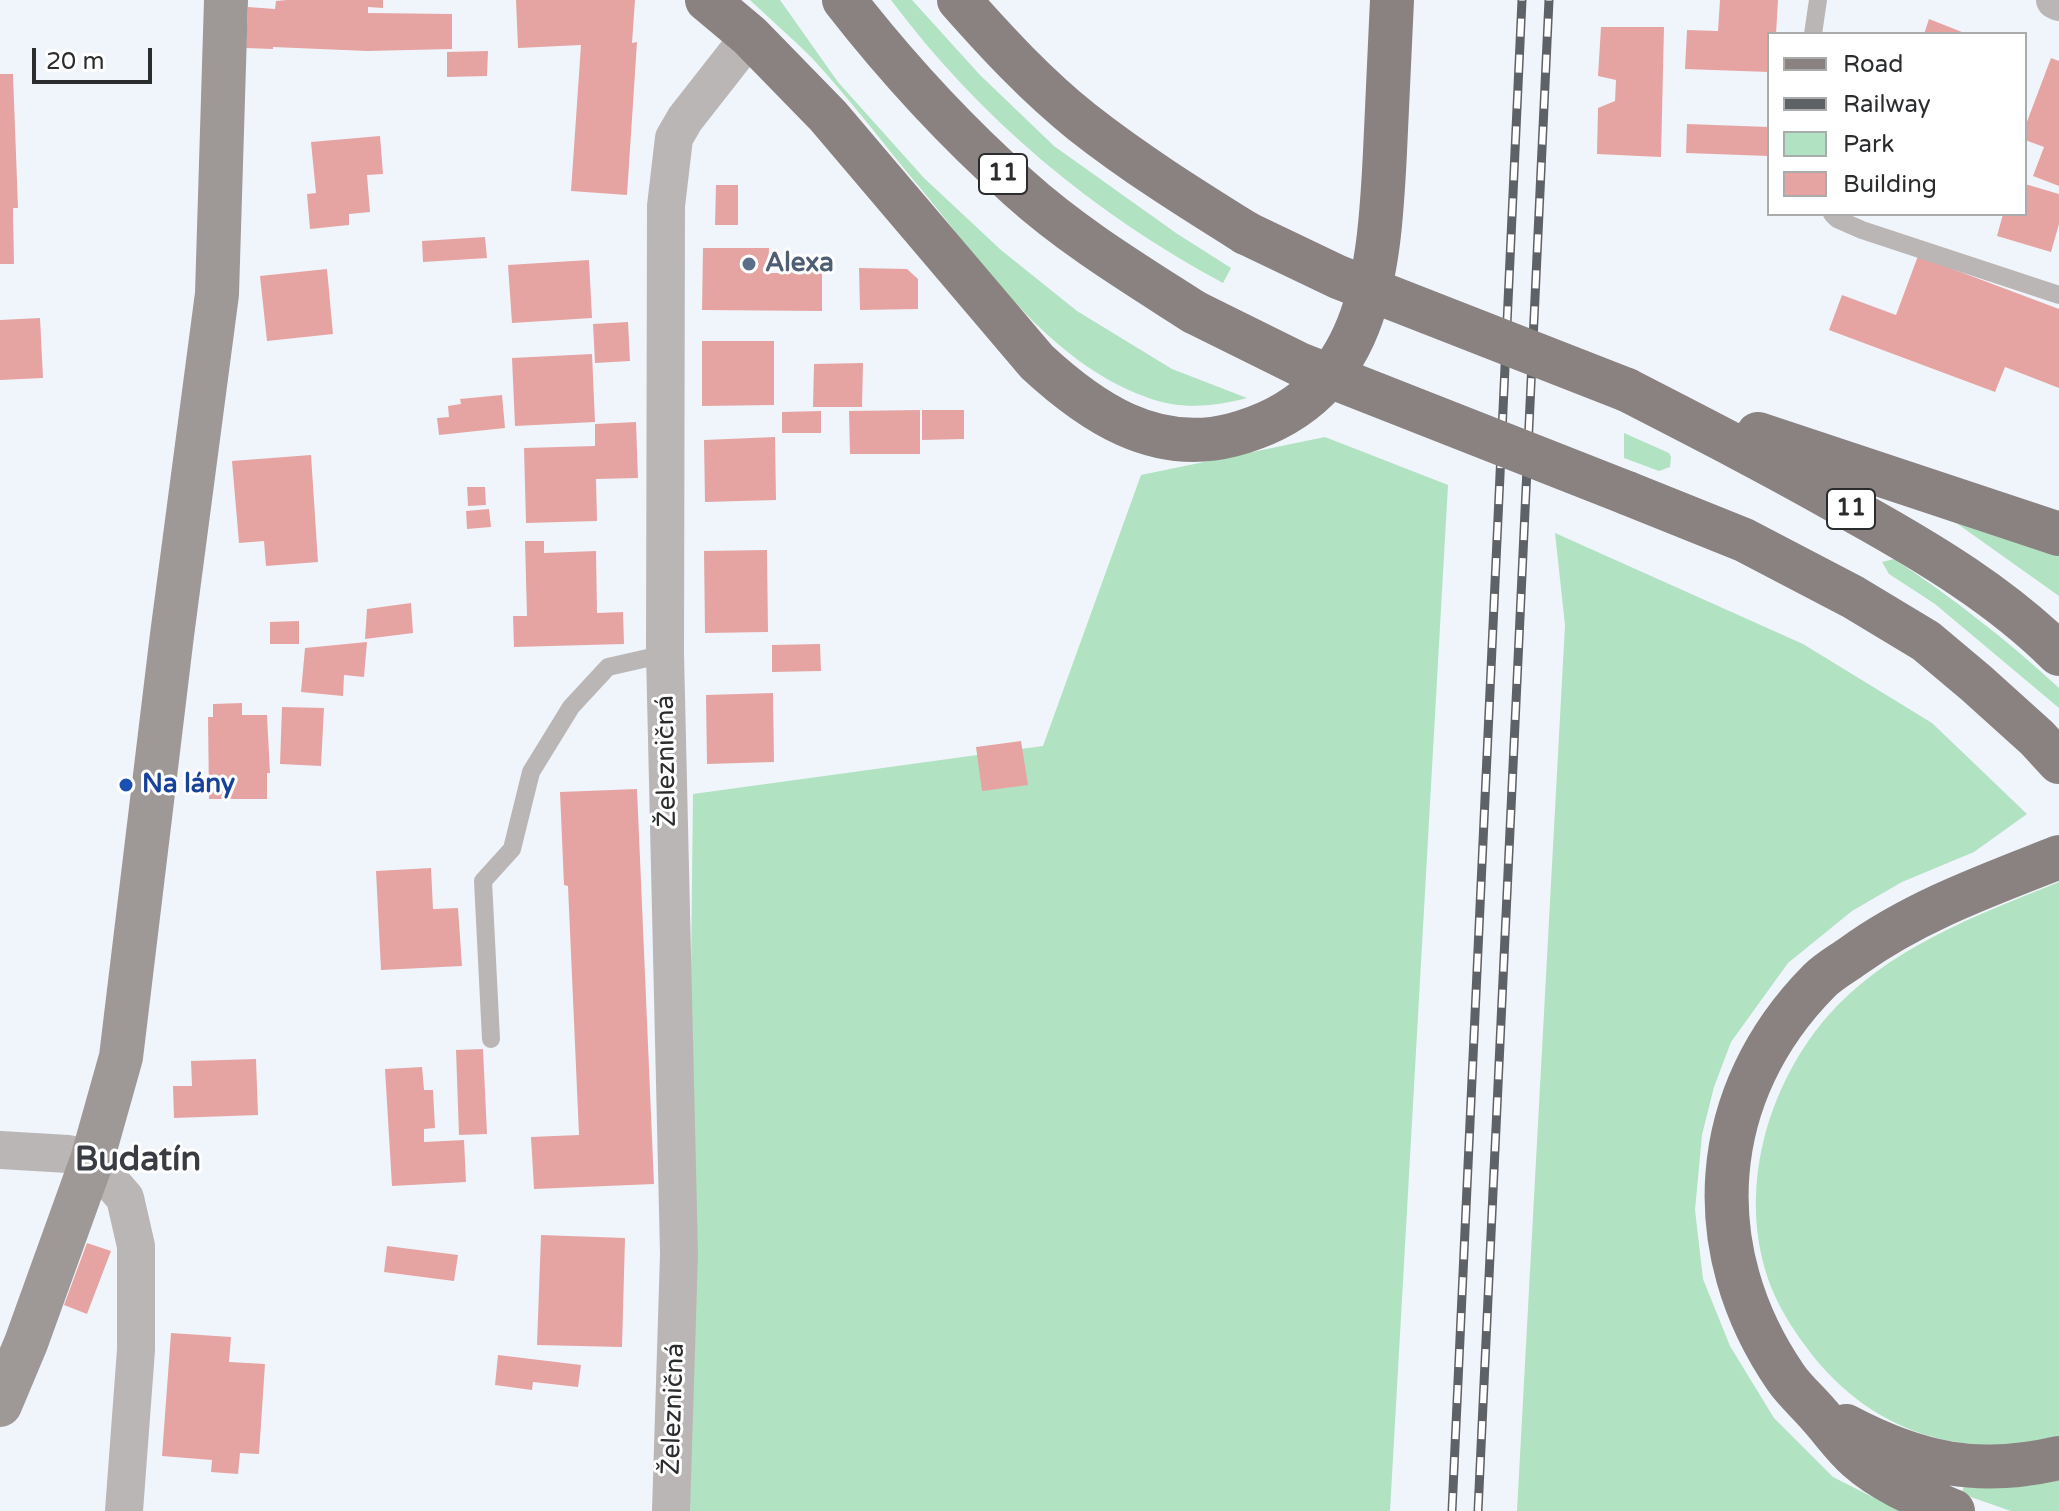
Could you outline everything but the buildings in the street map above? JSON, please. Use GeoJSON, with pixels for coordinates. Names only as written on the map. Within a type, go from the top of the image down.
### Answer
{"type":"FeatureCollection","features":[{"type":"Feature","properties":{"kind":"main road"},"geometry":{"type":"LineString","coordinates":[[707,0],[750,36],[828,116],[1027,351],[1072,395],[1105,416],[1146,433],[1187,439],[1222,438],[1255,429],[1292,411],[1333,372],[1357,332],[1374,274],[1381,234],[1392,0]]}},
{"type":"Feature","properties":{"kind":"main road","name":"11"},"geometry":{"type":"LineString","coordinates":[[844,0],[889,58],[959,132],[1021,190],[1107,256],[1194,312],[1299,364],[1744,540],[1853,597],[1926,641],[2048,750]]}},
{"type":"Feature","properties":{"kind":"main road","name":"11"},"geometry":{"type":"LineString","coordinates":[[959,0],[1028,73],[1082,122],[1158,178],[1246,233],[1338,277],[1627,390],[1793,476],[1920,548],[1986,594],[2059,654]]}},
{"type":"Feature","properties":{"kind":"main road"},"geometry":{"type":"LineString","coordinates":[[1627,390],[2059,534]]}},
{"type":"Feature","properties":{"kind":"main road"},"geometry":{"type":"LineString","coordinates":[[1953,1511],[1894,1484],[1858,1459],[1787,1380],[1762,1338],[1744,1299],[1727,1221],[1726,1189],[1738,1114],[1765,1048],[1784,1020],[1821,979],[1883,934],[1961,896],[2059,857]]}},
{"type":"Feature","properties":{"kind":"main road"},"geometry":{"type":"LineString","coordinates":[[1813,1408],[1884,1446],[1933,1461],[1985,1467],[2024,1466],[2059,1458]]}},
{"type":"Feature","properties":{"kind":"street"},"geometry":{"type":"LineString","coordinates":[[0,1405],[26,1343],[103,1129],[121,1057],[217,294],[226,0]]}},
{"type":"Feature","properties":{"kind":"street","name":"Železničná"},"geometry":{"type":"LineString","coordinates":[[671,1511],[679,1254],[665,654],[666,206],[674,138],[685,119],[750,36]]}},
{"type":"Feature","properties":{"kind":"street"},"geometry":{"type":"LineString","coordinates":[[0,1150],[68,1154],[92,1160],[125,1198],[136,1246],[136,1350],[124,1511]]}},
{"type":"Feature","properties":{"kind":"lane"},"geometry":{"type":"LineString","coordinates":[[1813,32],[1818,0]]}},
{"type":"Feature","properties":{"kind":"lane"},"geometry":{"type":"LineString","coordinates":[[1834,216],[1862,230],[2059,295]]}},
{"type":"Feature","properties":{"kind":"lane"},"geometry":{"type":"LineString","coordinates":[[491,1039],[483,881],[512,849],[531,772],[571,707],[608,667],[665,654]]}},
{"type":"Feature","properties":{"kind":"green space"},"geometry":{"type":"Polygon","coordinates":[[[750,0],[780,0],[838,82],[924,178],[1001,250],[1077,311],[1172,369],[1247,398],[1196,406],[1171,404],[1146,397],[1111,381],[1049,336],[994,279],[826,74],[750,0]]]}},
{"type":"Feature","properties":{"kind":"green space"},"geometry":{"type":"Polygon","coordinates":[[[891,0],[912,0],[980,75],[1054,146],[1231,268],[1223,283],[1129,226],[1042,160],[962,84],[891,0]]]}},
{"type":"Feature","properties":{"kind":"green space"},"geometry":{"type":"Polygon","coordinates":[[[1624,433],[1669,453],[1670,467],[1659,471],[1624,458],[1624,433]]]}},
{"type":"Feature","properties":{"kind":"green space"},"geometry":{"type":"Polygon","coordinates":[[[1325,437],[1448,485],[1390,1511],[685,1511],[693,794],[1043,746],[1141,475],[1325,437]]]}},
{"type":"Feature","properties":{"kind":"green space"},"geometry":{"type":"Polygon","coordinates":[[[1938,510],[2059,547],[2059,596],[1938,510]]]}},
{"type":"Feature","properties":{"kind":"green space"},"geometry":{"type":"Polygon","coordinates":[[[1555,533],[1803,644],[1932,723],[2027,814],[1974,852],[1902,882],[1852,911],[1788,963],[1731,1042],[1714,1087],[1702,1135],[1695,1210],[1703,1279],[1730,1346],[1774,1418],[1833,1477],[1900,1511],[1517,1511],[1565,625],[1555,533]]]}},
{"type":"Feature","properties":{"kind":"green space"},"geometry":{"type":"Polygon","coordinates":[[[1894,559],[1979,620],[2059,688],[2059,708],[1935,604],[1889,574],[1882,562],[1894,559]]]}},
{"type":"Feature","properties":{"kind":"green space"},"geometry":{"type":"Polygon","coordinates":[[[2059,882],[2059,1442],[1995,1445],[1948,1441],[1897,1424],[1864,1405],[1822,1367],[1782,1311],[1763,1261],[1757,1224],[1757,1187],[1762,1150],[1771,1114],[1804,1047],[1850,994],[1876,972],[1934,936],[2059,882]]]}},
{"type":"Feature","properties":{"kind":"green space"},"geometry":{"type":"Polygon","coordinates":[[[2059,1480],[2059,1511],[2011,1511],[1962,1494],[1964,1484],[2059,1480]]]}},
{"type":"Feature","properties":{"kind":"railway"},"geometry":{"type":"LineString","coordinates":[[1452,1511],[1522,0]]}},
{"type":"Feature","properties":{"kind":"railway"},"geometry":{"type":"LineString","coordinates":[[1478,1511],[1549,0]]}},
{"type":"Feature","properties":{"kind":"place","name":"Alexa"},"geometry":{"type":"Point","coordinates":[749,264]}},
{"type":"Feature","properties":{"kind":"place","name":"Na lány"},"geometry":{"type":"Point","coordinates":[126,785]}},
{"type":"Feature","properties":{"kind":"district","name":"Budatín"},"geometry":{"type":"Point","coordinates":[138,1161]}}]}
